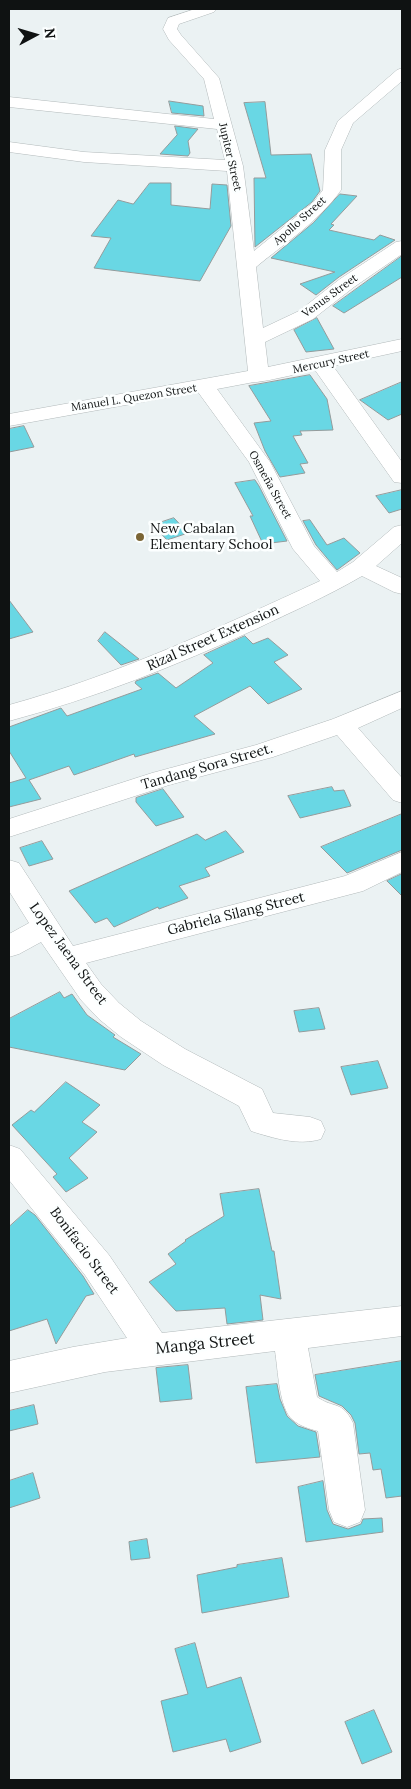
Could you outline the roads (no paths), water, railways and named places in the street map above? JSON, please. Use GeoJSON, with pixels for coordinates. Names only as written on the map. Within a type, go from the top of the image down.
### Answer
{"type":"FeatureCollection","features":[{"type":"Feature","properties":{"kind":"street","name":"Jupiter Street"},"geometry":{"type":"LineString","coordinates":[[209,9],[173,21],[170,29],[174,37],[211,78],[235,166],[239,186],[259,377]]}},
{"type":"Feature","properties":{"kind":"street","name":"Apollo Street"},"geometry":{"type":"LineString","coordinates":[[246,266],[319,206],[332,190],[333,150],[346,121],[402,72]]}},
{"type":"Feature","properties":{"kind":"street"},"geometry":{"type":"LineString","coordinates":[[9,102],[224,125]]}},
{"type":"Feature","properties":{"kind":"street"},"geometry":{"type":"LineString","coordinates":[[9,147],[84,157],[235,166]]}},
{"type":"Feature","properties":{"kind":"street","name":"Venus Street"},"geometry":{"type":"LineString","coordinates":[[254,340],[306,315],[346,283],[402,246]]}},
{"type":"Feature","properties":{"kind":"street","name":"Mercury Street"},"geometry":{"type":"LineString","coordinates":[[259,377],[322,365],[402,346]]}},
{"type":"Feature","properties":{"kind":"street"},"geometry":{"type":"LineString","coordinates":[[322,365],[402,476]]}},
{"type":"Feature","properties":{"kind":"street","name":"Manuel L. Quezon Street"},"geometry":{"type":"LineString","coordinates":[[9,420],[259,377]]}},
{"type":"Feature","properties":{"kind":"street","name":"Osmeña Street"},"geometry":{"type":"LineString","coordinates":[[206,386],[258,462],[304,549],[334,583]]}},
{"type":"Feature","properties":{"kind":"street","name":"Rizal Street Extension"},"geometry":{"type":"LineString","coordinates":[[9,713],[84,691],[162,662],[334,583],[361,567],[402,532]]}},
{"type":"Feature","properties":{"kind":"street"},"geometry":{"type":"LineString","coordinates":[[361,567],[402,587]]}},
{"type":"Feature","properties":{"kind":"street","name":"Tandang Sora Street."},"geometry":{"type":"LineString","coordinates":[[9,828],[160,779],[264,751],[342,724],[402,699]]}},
{"type":"Feature","properties":{"kind":"street"},"geometry":{"type":"LineString","coordinates":[[342,724],[402,794]]}},
{"type":"Feature","properties":{"kind":"street","name":"Gabriela Silang Street"},"geometry":{"type":"LineString","coordinates":[[66,958],[353,884],[402,861]]}},
{"type":"Feature","properties":{"kind":"street","name":"Lopez Jaena Street"},"geometry":{"type":"LineString","coordinates":[[9,870],[66,958],[91,992],[109,1011],[131,1029],[174,1057],[251,1098],[262,1122],[276,1126],[310,1130]]}},
{"type":"Feature","properties":{"kind":"street"},"geometry":{"type":"LineString","coordinates":[[9,948],[46,926]]}},
{"type":"Feature","properties":{"kind":"street","name":"Bonifacio Street"},"geometry":{"type":"LineString","coordinates":[[9,1158],[97,1265],[153,1348]]}},
{"type":"Feature","properties":{"kind":"street","name":"Manga Street"},"geometry":{"type":"LineString","coordinates":[[9,1377],[96,1357],[153,1348],[402,1321]]}},
{"type":"Feature","properties":{"kind":"street"},"geometry":{"type":"LineString","coordinates":[[289,1334],[301,1405],[308,1413],[328,1417],[335,1423],[347,1510]]}},
{"type":"Feature","properties":{"kind":"place","name":"New Cabalan Elementary School"},"geometry":{"type":"Point","coordinates":[140,537]}}]}
